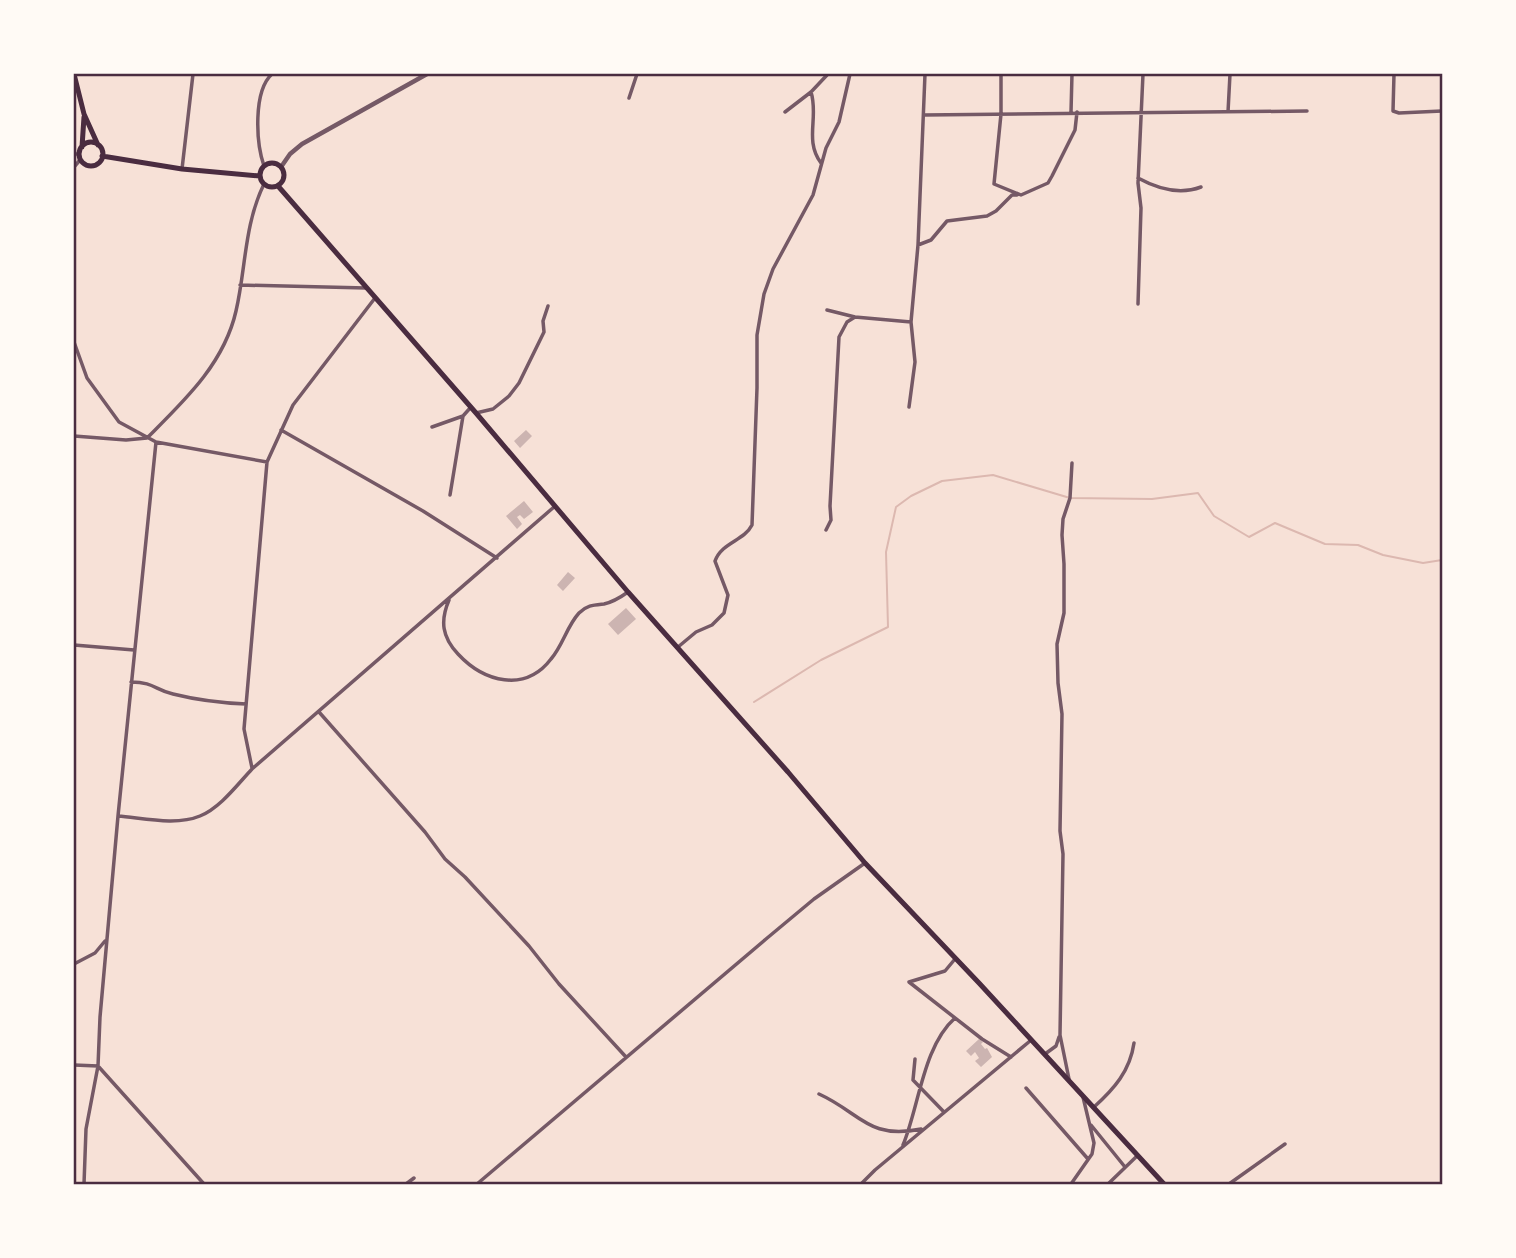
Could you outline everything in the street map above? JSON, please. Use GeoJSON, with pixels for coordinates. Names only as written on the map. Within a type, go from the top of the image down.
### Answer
{"type":"FeatureCollection","features":[{"type":"Feature","properties":{"kind":"main road"},"geometry":{"type":"LineString","coordinates":[[74,74],[84,114],[102,156],[98,163],[91,166],[77,156],[82,147],[84,114]]}},
{"type":"Feature","properties":{"kind":"main road"},"geometry":{"type":"LineString","coordinates":[[82,147],[91,142],[98,145]]}},
{"type":"Feature","properties":{"kind":"main road"},"geometry":{"type":"LineString","coordinates":[[102,156],[182,169],[260,176]]}},
{"type":"Feature","properties":{"kind":"main road"},"geometry":{"type":"LineString","coordinates":[[275,163],[281,167],[284,177],[278,186],[264,184],[260,176],[264,166],[275,163]]}},
{"type":"Feature","properties":{"kind":"main road"},"geometry":{"type":"LineString","coordinates":[[278,186],[865,863],[1164,1185]]}},
{"type":"Feature","properties":{"kind":"street"},"geometry":{"type":"LineString","coordinates":[[182,169],[193,74]]}},
{"type":"Feature","properties":{"kind":"street"},"geometry":{"type":"LineString","coordinates":[[264,166],[259,151],[260,101],[262,87],[272,74]]}},
{"type":"Feature","properties":{"kind":"street"},"geometry":{"type":"LineString","coordinates":[[281,167],[290,154],[302,144],[427,74]]}},
{"type":"Feature","properties":{"kind":"street"},"geometry":{"type":"LineString","coordinates":[[629,98],[637,74]]}},
{"type":"Feature","properties":{"kind":"street"},"geometry":{"type":"LineString","coordinates":[[785,112],[811,92],[828,74]]}},
{"type":"Feature","properties":{"kind":"street"},"geometry":{"type":"LineString","coordinates":[[678,647],[696,632],[720,619],[724,613],[728,595],[715,561],[722,548],[748,532],[752,525],[757,335],[764,295],[773,269],[810,202],[821,163],[839,122],[850,74]]}},
{"type":"Feature","properties":{"kind":"street"},"geometry":{"type":"LineString","coordinates":[[909,407],[915,362],[911,322],[918,245],[925,74]]}},
{"type":"Feature","properties":{"kind":"street"},"geometry":{"type":"LineString","coordinates":[[1001,74],[1001,114],[994,184],[1021,195]]}},
{"type":"Feature","properties":{"kind":"street"},"geometry":{"type":"LineString","coordinates":[[918,245],[931,240],[947,221],[987,216],[1012,195],[1021,195],[1048,183],[1074,130],[1072,74]]}},
{"type":"Feature","properties":{"kind":"street"},"geometry":{"type":"LineString","coordinates":[[1138,304],[1141,208],[1138,178],[1143,74]]}},
{"type":"Feature","properties":{"kind":"street"},"geometry":{"type":"LineString","coordinates":[[1228,112],[1230,74]]}},
{"type":"Feature","properties":{"kind":"street"},"geometry":{"type":"LineString","coordinates":[[1394,74],[1393,111],[1443,111]]}},
{"type":"Feature","properties":{"kind":"street"},"geometry":{"type":"LineString","coordinates":[[811,92],[814,110],[812,146],[821,163]]}},
{"type":"Feature","properties":{"kind":"street"},"geometry":{"type":"LineString","coordinates":[[925,115],[1307,111]]}},
{"type":"Feature","properties":{"kind":"street"},"geometry":{"type":"LineString","coordinates":[[74,167],[77,156]]}},
{"type":"Feature","properties":{"kind":"street"},"geometry":{"type":"LineString","coordinates":[[1138,178],[1161,189],[1193,190],[1201,187]]}},
{"type":"Feature","properties":{"kind":"street"},"geometry":{"type":"LineString","coordinates":[[74,436],[126,440],[147,438],[204,377],[225,346],[237,309],[250,221],[264,184]]}},
{"type":"Feature","properties":{"kind":"street"},"geometry":{"type":"LineString","coordinates":[[240,285],[366,288]]}},
{"type":"Feature","properties":{"kind":"street"},"geometry":{"type":"LineString","coordinates":[[252,769],[244,729],[267,462],[293,405],[375,298]]}},
{"type":"Feature","properties":{"kind":"street"},"geometry":{"type":"LineString","coordinates":[[476,413],[493,409],[509,396],[519,383],[544,332],[543,321],[548,306]]}},
{"type":"Feature","properties":{"kind":"street"},"geometry":{"type":"LineString","coordinates":[[827,310],[855,317],[911,322]]}},
{"type":"Feature","properties":{"kind":"street"},"geometry":{"type":"LineString","coordinates":[[826,530],[831,520],[839,337],[847,322],[855,317]]}},
{"type":"Feature","properties":{"kind":"street"},"geometry":{"type":"LineString","coordinates":[[74,342],[87,378],[119,422],[156,442],[267,462]]}},
{"type":"Feature","properties":{"kind":"street"},"geometry":{"type":"LineString","coordinates":[[432,427],[463,416],[471,407]]}},
{"type":"Feature","properties":{"kind":"street"},"geometry":{"type":"LineString","coordinates":[[450,495],[463,416]]}},
{"type":"Feature","properties":{"kind":"street"},"geometry":{"type":"LineString","coordinates":[[281,430],[423,511],[497,558]]}},
{"type":"Feature","properties":{"kind":"street"},"geometry":{"type":"LineString","coordinates":[[84,1185],[86,1129],[98,1066],[118,816],[156,442]]}},
{"type":"Feature","properties":{"kind":"street"},"geometry":{"type":"LineString","coordinates":[[1071,1084],[1060,1035],[1062,714],[1057,644],[1064,613],[1062,535],[1063,519],[1070,498],[1072,463]]}},
{"type":"Feature","properties":{"kind":"street"},"geometry":{"type":"LineString","coordinates":[[118,816],[186,820],[201,816],[216,806],[252,769],[554,506]]}},
{"type":"Feature","properties":{"kind":"street"},"geometry":{"type":"LineString","coordinates":[[450,596],[444,612],[443,629],[447,640],[463,660],[506,682],[537,674],[551,659],[572,622],[586,607],[616,600],[628,592]]}},
{"type":"Feature","properties":{"kind":"street"},"geometry":{"type":"LineString","coordinates":[[74,645],[134,650]]}},
{"type":"Feature","properties":{"kind":"street"},"geometry":{"type":"LineString","coordinates":[[131,682],[151,683],[173,694],[216,703],[246,704]]}},
{"type":"Feature","properties":{"kind":"street"},"geometry":{"type":"LineString","coordinates":[[319,712],[425,832],[445,859],[529,946],[559,984],[626,1057]]}},
{"type":"Feature","properties":{"kind":"street"},"geometry":{"type":"LineString","coordinates":[[477,1185],[814,899],[865,863]]}},
{"type":"Feature","properties":{"kind":"street"},"geometry":{"type":"LineString","coordinates":[[74,964],[94,953],[107,939]]}},
{"type":"Feature","properties":{"kind":"street"},"geometry":{"type":"LineString","coordinates":[[956,958],[945,971],[909,982],[982,1039],[1011,1056]]}},
{"type":"Feature","properties":{"kind":"street"},"geometry":{"type":"LineString","coordinates":[[902,1147],[940,1036],[956,1017]]}},
{"type":"Feature","properties":{"kind":"street"},"geometry":{"type":"LineString","coordinates":[[1043,1055],[1056,1046],[1060,1035]]}},
{"type":"Feature","properties":{"kind":"street"},"geometry":{"type":"LineString","coordinates":[[861,1185],[902,1147],[1030,1041]]}},
{"type":"Feature","properties":{"kind":"street"},"geometry":{"type":"LineString","coordinates":[[1093,1108],[1121,1078],[1131,1060],[1134,1043]]}},
{"type":"Feature","properties":{"kind":"street"},"geometry":{"type":"LineString","coordinates":[[915,1059],[912,1080],[944,1112]]}},
{"type":"Feature","properties":{"kind":"street"},"geometry":{"type":"LineString","coordinates":[[74,1065],[98,1066],[204,1185]]}},
{"type":"Feature","properties":{"kind":"street"},"geometry":{"type":"LineString","coordinates":[[1026,1088],[1088,1159]]}},
{"type":"Feature","properties":{"kind":"street"},"geometry":{"type":"LineString","coordinates":[[819,1094],[874,1128],[889,1133],[925,1129]]}},
{"type":"Feature","properties":{"kind":"street"},"geometry":{"type":"LineString","coordinates":[[1071,1185],[1088,1159],[1094,1143],[1083,1097]]}},
{"type":"Feature","properties":{"kind":"street"},"geometry":{"type":"LineString","coordinates":[[1090,1123],[1125,1167]]}},
{"type":"Feature","properties":{"kind":"street"},"geometry":{"type":"LineString","coordinates":[[1229,1185],[1285,1144]]}},
{"type":"Feature","properties":{"kind":"street"},"geometry":{"type":"LineString","coordinates":[[1108,1185],[1137,1156]]}},
{"type":"Feature","properties":{"kind":"street"},"geometry":{"type":"LineString","coordinates":[[406,1185],[414,1178]]}},
{"type":"Feature","properties":{"kind":"building"},"geometry":{"type":"Polygon","coordinates":[[[526,430],[532,436],[520,448],[514,441],[526,430]]]}},
{"type":"Feature","properties":{"kind":"building"},"geometry":{"type":"Polygon","coordinates":[[[524,501],[533,512],[524,519],[520,515],[517,517],[522,524],[517,529],[506,516],[524,501]]]}},
{"type":"Feature","properties":{"kind":"building"},"geometry":{"type":"Polygon","coordinates":[[[568,572],[575,578],[563,591],[557,585],[568,572]]]}},
{"type":"Feature","properties":{"kind":"building"},"geometry":{"type":"Polygon","coordinates":[[[626,608],[636,619],[618,635],[608,624],[626,608]]]}},
{"type":"Feature","properties":{"kind":"building"},"geometry":{"type":"Polygon","coordinates":[[[979,1039],[992,1057],[981,1067],[975,1061],[979,1058],[975,1052],[971,1056],[966,1051],[979,1039]]]}},
{"type":"Feature","properties":{"kind":"waterway"},"geometry":{"type":"LineString","coordinates":[[754,702],[821,660],[888,627],[886,552],[896,507],[911,496],[942,481],[993,475],[1070,498],[1152,499],[1198,493],[1214,516],[1249,537],[1275,523],[1325,544],[1358,545],[1383,555],[1423,563],[1442,560]]}}]}
